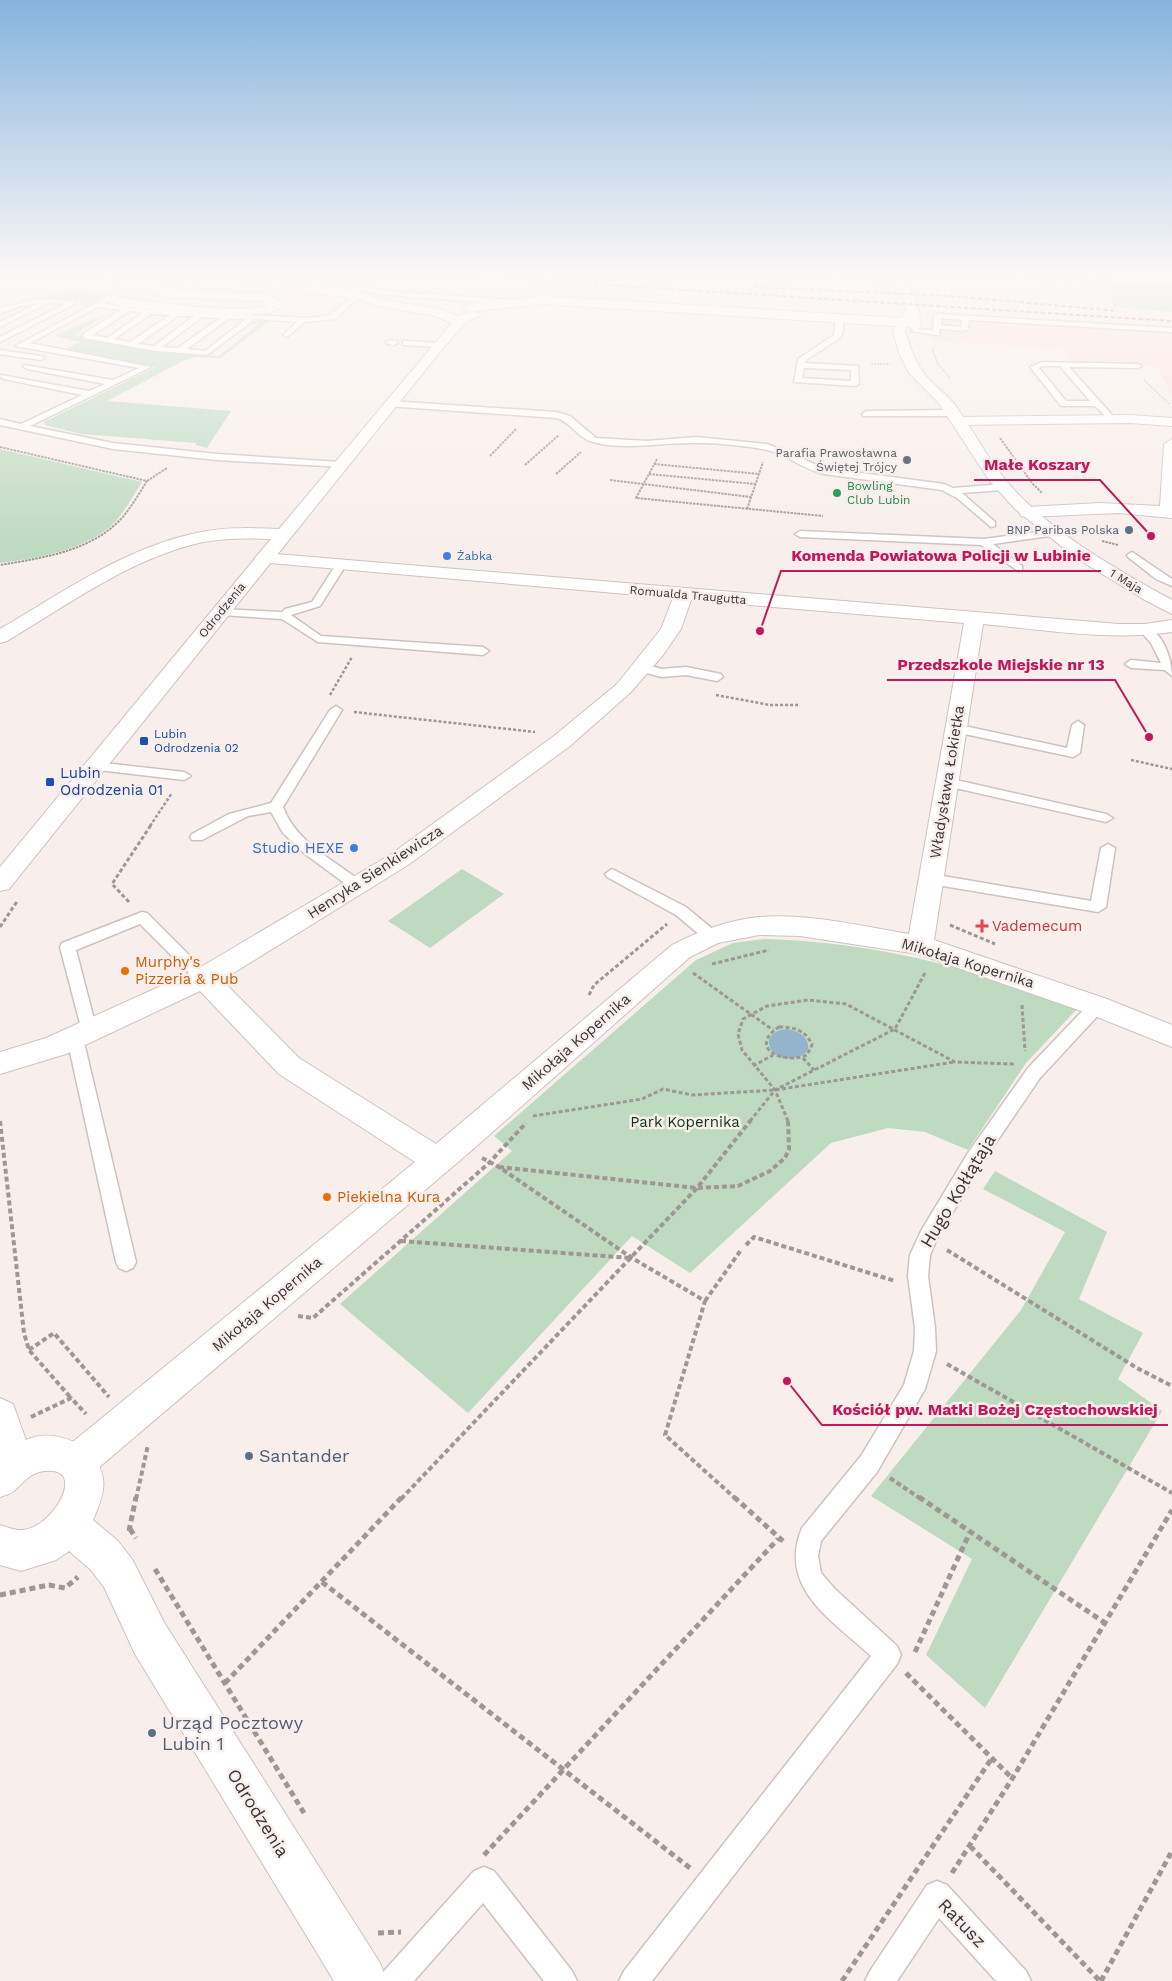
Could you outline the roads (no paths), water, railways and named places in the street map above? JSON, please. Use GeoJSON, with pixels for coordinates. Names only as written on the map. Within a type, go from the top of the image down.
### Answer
{"type":"FeatureCollection","features":[{"type":"Feature","properties":{"kind":"street","name":"Odrodzenia"},"geometry":{"type":"LineString","coordinates":[[0,883],[8,863],[95,766],[421,365]]}},
{"type":"Feature","properties":{"kind":"street","name":"1 Maja"},"geometry":{"type":"LineString","coordinates":[[911,365],[925,383],[942,398],[1003,487],[1028,512],[1052,533],[1111,573],[1172,608]]}},
{"type":"Feature","properties":{"kind":"street","name":"1 Maja"},"geometry":{"type":"LineString","coordinates":[[930,365],[942,398]]}},
{"type":"Feature","properties":{"kind":"street"},"geometry":{"type":"LineString","coordinates":[[955,417],[992,421],[1111,419],[1172,425]]}},
{"type":"Feature","properties":{"kind":"street"},"geometry":{"type":"LineString","coordinates":[[1028,512],[1121,508],[1170,513],[1172,444]]}},
{"type":"Feature","properties":{"kind":"street"},"geometry":{"type":"LineString","coordinates":[[0,637],[121,567],[178,543],[221,534],[284,534]]}},
{"type":"Feature","properties":{"kind":"street","name":"Romualda Traugutta"},"geometry":{"type":"LineString","coordinates":[[264,558],[1119,630],[1145,630],[1172,626]]}},
{"type":"Feature","properties":{"kind":"street","name":"Henryka Sienkiewicza"},"geometry":{"type":"LineString","coordinates":[[0,1063],[82,1034],[204,978],[359,886],[399,860],[562,741],[643,668],[671,629],[684,594]]}},
{"type":"Feature","properties":{"kind":"street","name":"Władysława Łokietka"},"geometry":{"type":"LineString","coordinates":[[920,956],[940,881],[947,782],[974,618]]}},
{"type":"Feature","properties":{"kind":"street","name":"Mikołaja Kopernika"},"geometry":{"type":"LineString","coordinates":[[77,1462],[449,1151],[681,951],[711,936],[760,926],[800,927],[1028,980],[1172,1037]]}},
{"type":"Feature","properties":{"kind":"street"},"geometry":{"type":"LineString","coordinates":[[204,978],[289,1066],[449,1151]]}},
{"type":"Feature","properties":{"kind":"street"},"geometry":{"type":"LineString","coordinates":[[0,1416],[7,1471],[31,1456],[47,1453],[62,1454],[77,1462],[83,1470],[86,1484],[84,1500],[69,1525],[50,1541],[34,1548],[17,1550],[0,1545]]}},
{"type":"Feature","properties":{"kind":"street","name":"Odrodzenia"},"geometry":{"type":"LineString","coordinates":[[69,1525],[104,1555],[118,1573],[150,1639],[362,1981]]}},
{"type":"Feature","properties":{"kind":"lane"},"geometry":{"type":"LineString","coordinates":[[2,378],[30,365]]}},
{"type":"Feature","properties":{"kind":"lane"},"geometry":{"type":"LineString","coordinates":[[21,427],[148,367],[140,365]]}},
{"type":"Feature","properties":{"kind":"lane"},"geometry":{"type":"LineString","coordinates":[[801,365],[797,380],[855,384],[856,368],[809,365]]}},
{"type":"Feature","properties":{"kind":"lane"},"geometry":{"type":"LineString","coordinates":[[1038,365],[1034,367],[1064,404],[1097,403]]}},
{"type":"Feature","properties":{"kind":"lane"},"geometry":{"type":"LineString","coordinates":[[1063,365],[1111,419]]}},
{"type":"Feature","properties":{"kind":"lane"},"geometry":{"type":"LineString","coordinates":[[1117,365],[1138,366]]}},
{"type":"Feature","properties":{"kind":"lane"},"geometry":{"type":"LineString","coordinates":[[27,367],[114,383]]}},
{"type":"Feature","properties":{"kind":"lane"},"geometry":{"type":"LineString","coordinates":[[112,371],[131,375]]}},
{"type":"Feature","properties":{"kind":"lane"},"geometry":{"type":"LineString","coordinates":[[2,378],[90,394]]}},
{"type":"Feature","properties":{"kind":"lane"},"geometry":{"type":"LineString","coordinates":[[390,404],[546,414],[567,418],[594,440],[659,443],[696,440],[767,447],[782,452],[809,467],[824,471],[928,483],[953,491],[1003,487]]}},
{"type":"Feature","properties":{"kind":"lane"},"geometry":{"type":"LineString","coordinates":[[866,414],[955,417]]}},
{"type":"Feature","properties":{"kind":"lane"},"geometry":{"type":"LineString","coordinates":[[0,422],[113,446],[188,454],[340,465]]}},
{"type":"Feature","properties":{"kind":"lane"},"geometry":{"type":"LineString","coordinates":[[953,491],[991,524]]}},
{"type":"Feature","properties":{"kind":"lane"},"geometry":{"type":"LineString","coordinates":[[800,534],[984,542],[1052,533]]}},
{"type":"Feature","properties":{"kind":"lane"},"geometry":{"type":"LineString","coordinates":[[984,542],[1018,568]]}},
{"type":"Feature","properties":{"kind":"lane"},"geometry":{"type":"LineString","coordinates":[[1132,555],[1160,577],[1172,583]]}},
{"type":"Feature","properties":{"kind":"lane"},"geometry":{"type":"LineString","coordinates":[[285,616],[288,611],[316,604],[341,565]]}},
{"type":"Feature","properties":{"kind":"lane"},"geometry":{"type":"LineString","coordinates":[[220,612],[285,616],[318,638],[483,651]]}},
{"type":"Feature","properties":{"kind":"lane"},"geometry":{"type":"LineString","coordinates":[[1145,630],[1156,642],[1170,669]]}},
{"type":"Feature","properties":{"kind":"lane"},"geometry":{"type":"LineString","coordinates":[[1131,664],[1170,669]]}},
{"type":"Feature","properties":{"kind":"lane"},"geometry":{"type":"LineString","coordinates":[[643,668],[662,673],[686,671],[717,676]]}},
{"type":"Feature","properties":{"kind":"lane"},"geometry":{"type":"LineString","coordinates":[[336,710],[276,807],[278,818],[288,830],[359,886]]}},
{"type":"Feature","properties":{"kind":"lane"},"geometry":{"type":"LineString","coordinates":[[955,728],[1073,753],[1078,724]]}},
{"type":"Feature","properties":{"kind":"lane"},"geometry":{"type":"LineString","coordinates":[[95,766],[184,776]]}},
{"type":"Feature","properties":{"kind":"lane"},"geometry":{"type":"LineString","coordinates":[[947,782],[1106,818]]}},
{"type":"Feature","properties":{"kind":"lane"},"geometry":{"type":"LineString","coordinates":[[197,837],[240,813],[252,809],[276,807]]}},
{"type":"Feature","properties":{"kind":"lane"},"geometry":{"type":"LineString","coordinates":[[940,881],[1098,907],[1108,848]]}},
{"type":"Feature","properties":{"kind":"lane"},"geometry":{"type":"LineString","coordinates":[[612,874],[681,911],[711,936]]}},
{"type":"Feature","properties":{"kind":"lane"},"geometry":{"type":"LineString","coordinates":[[126,1262],[82,1034],[68,947],[142,917],[204,978]]}},
{"type":"Feature","properties":{"kind":"lane","name":"Hugo Kołłątaja"},"geometry":{"type":"LineString","coordinates":[[904,1662],[826,1598],[810,1579],[806,1556],[810,1536],[869,1464],[914,1389],[925,1351],[925,1328],[920,1289],[920,1256],[928,1238],[975,1158],[1034,1072],[1097,1006]]}},
{"type":"Feature","properties":{"kind":"lane"},"geometry":{"type":"LineString","coordinates":[[634,1981],[710,1884],[904,1662]]}},
{"type":"Feature","properties":{"kind":"lane"},"geometry":{"type":"LineString","coordinates":[[394,1981],[484,1881],[562,1981]]}},
{"type":"Feature","properties":{"kind":"lane","name":"Ratusz"},"geometry":{"type":"LineString","coordinates":[[880,1981],[937,1895],[1016,1981]]}},
{"type":"Feature","properties":{"kind":"water"},"geometry":{"type":"Polygon","coordinates":[[[787,1029],[802,1035],[808,1045],[808,1050],[791,1059],[778,1056],[773,1052],[769,1040],[776,1032],[787,1029]]]}},
{"type":"Feature","properties":{"kind":"place","name":"Parafia Prawosławna Świętej Trójcy"},"geometry":{"type":"Point","coordinates":[907,460]}},
{"type":"Feature","properties":{"kind":"place","name":"Bowling Club Lubin"},"geometry":{"type":"Point","coordinates":[837,493]}},
{"type":"Feature","properties":{"kind":"place","name":"BNP Paribas Polska"},"geometry":{"type":"Point","coordinates":[1129,530]}},
{"type":"Feature","properties":{"kind":"place","name":"Małe Koszary"},"geometry":{"type":"Point","coordinates":[1151,536]}},
{"type":"Feature","properties":{"kind":"place","name":"Żabka"},"geometry":{"type":"Point","coordinates":[447,556]}},
{"type":"Feature","properties":{"kind":"place","name":"Komenda Powiatowa Policji w Lubinie"},"geometry":{"type":"Point","coordinates":[760,631]}},
{"type":"Feature","properties":{"kind":"place","name":"Przedszkole Miejskie nr 13"},"geometry":{"type":"Point","coordinates":[1149,737]}},
{"type":"Feature","properties":{"kind":"place","name":"Lubin Odrodzenia 02"},"geometry":{"type":"Point","coordinates":[144,741]}},
{"type":"Feature","properties":{"kind":"place","name":"Lubin Odrodzenia 01"},"geometry":{"type":"Point","coordinates":[50,782]}},
{"type":"Feature","properties":{"kind":"place","name":"Studio HEXE"},"geometry":{"type":"Point","coordinates":[354,848]}},
{"type":"Feature","properties":{"kind":"place","name":"Vademecum"},"geometry":{"type":"Point","coordinates":[982,926]}},
{"type":"Feature","properties":{"kind":"place","name":"Murphy's Pizzeria & Pub"},"geometry":{"type":"Point","coordinates":[125,971]}},
{"type":"Feature","properties":{"kind":"place","name":"Piekielna Kura"},"geometry":{"type":"Point","coordinates":[327,1197]}},
{"type":"Feature","properties":{"kind":"place","name":"Kościół pw. Matki Bożej Częstochowskiej"},"geometry":{"type":"Point","coordinates":[787,1381]}},
{"type":"Feature","properties":{"kind":"place","name":"Santander"},"geometry":{"type":"Point","coordinates":[249,1456]}},
{"type":"Feature","properties":{"kind":"place","name":"Urząd Pocztowy Lubin 1"},"geometry":{"type":"Point","coordinates":[152,1733]}},
{"type":"Feature","properties":{"kind":"park label","name":"Park Kopernika"},"geometry":{"type":"Point","coordinates":[685,1122]}}]}
